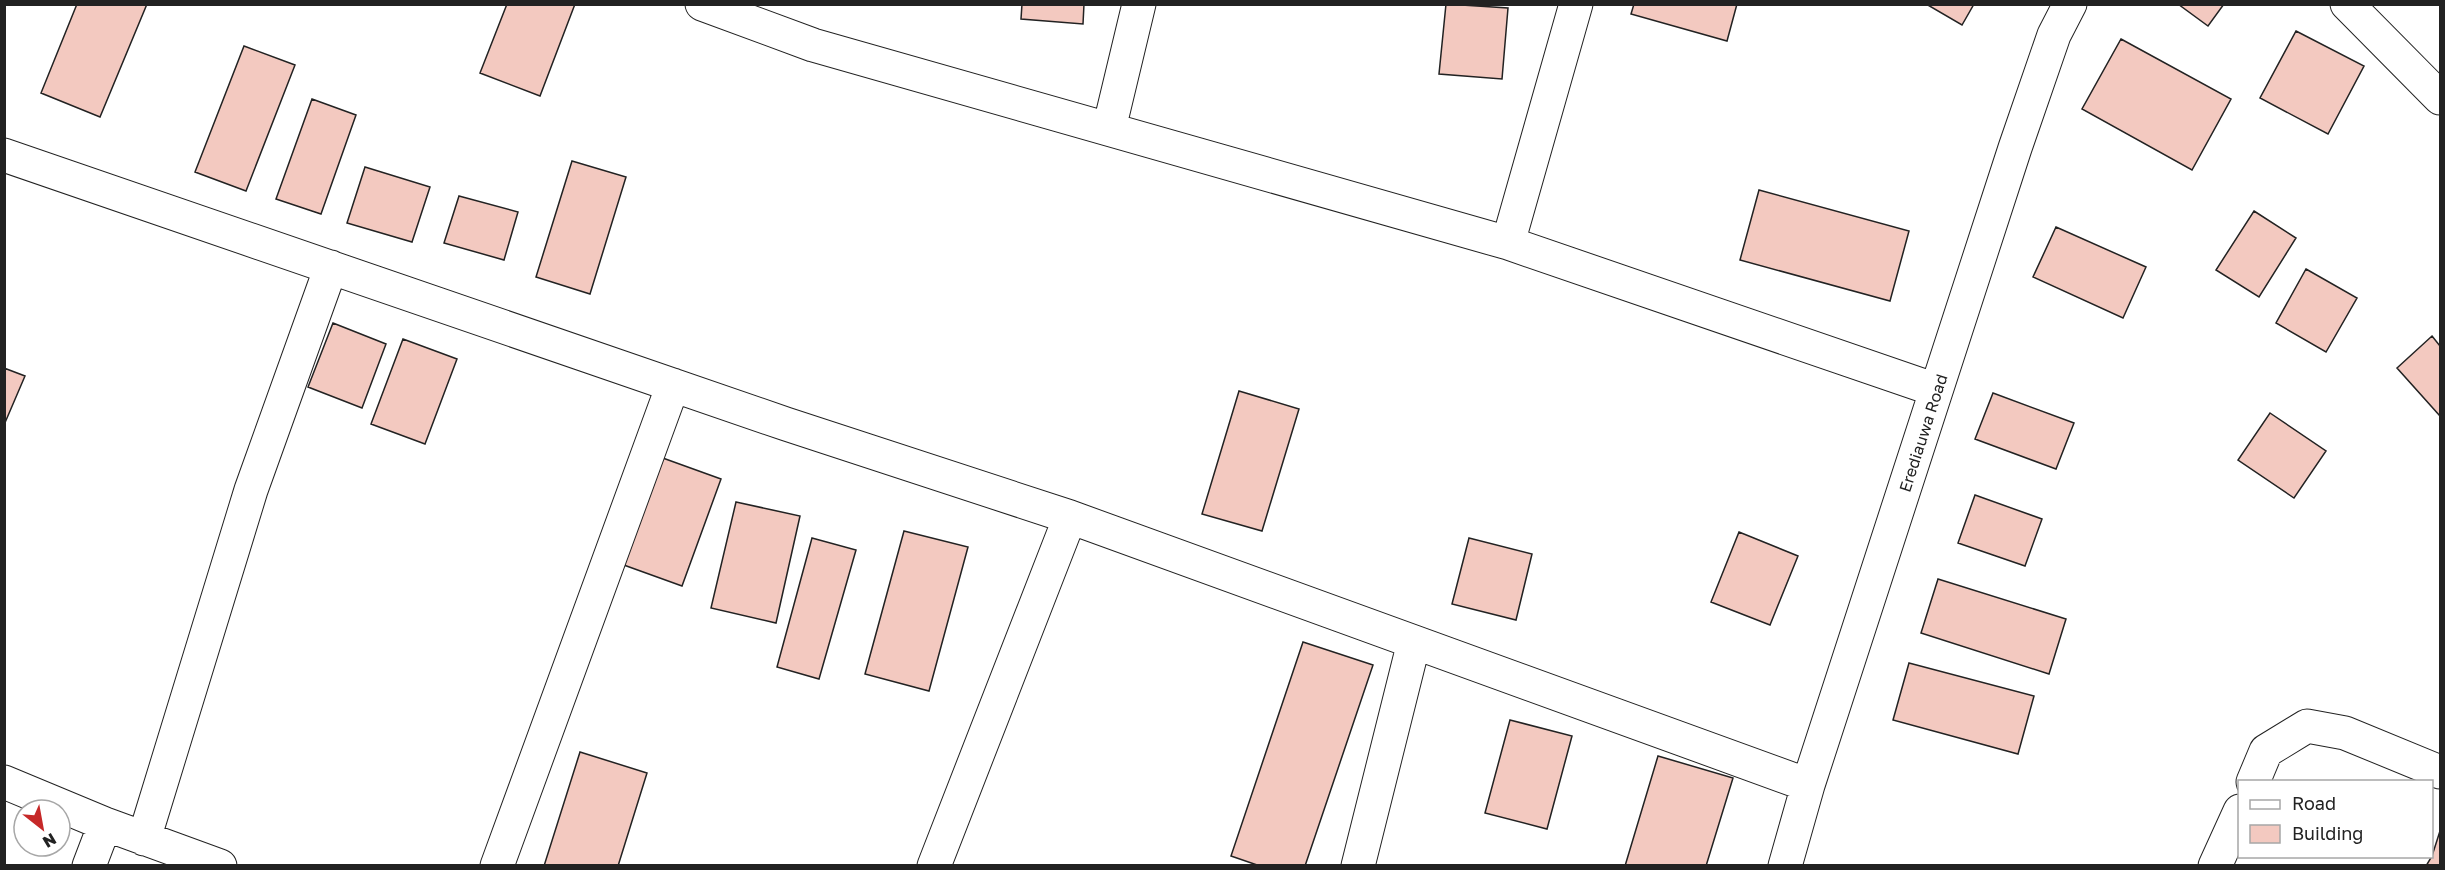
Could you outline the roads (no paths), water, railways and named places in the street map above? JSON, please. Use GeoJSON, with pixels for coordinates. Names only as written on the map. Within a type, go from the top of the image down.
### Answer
{"type":"FeatureCollection","features":[{"type":"Feature","properties":{"kind":"street"},"geometry":{"type":"LineString","coordinates":[[702,4],[813,45],[1508,243],[1936,390]]}},
{"type":"Feature","properties":{"kind":"street"},"geometry":{"type":"LineString","coordinates":[[1110,129],[1139,4]]}},
{"type":"Feature","properties":{"kind":"street"},"geometry":{"type":"LineString","coordinates":[[1508,243],[1576,4]]}},
{"type":"Feature","properties":{"kind":"street","name":"Erediauwa Road"},"geometry":{"type":"LineString","coordinates":[[1785,866],[1808,785],[1936,390],[2054,35],[2070,4]]}},
{"type":"Feature","properties":{"kind":"street"},"geometry":{"type":"LineString","coordinates":[[2347,4],[2440,99]]}},
{"type":"Feature","properties":{"kind":"street"},"geometry":{"type":"LineString","coordinates":[[4,155],[673,385],[1070,517],[1808,785]]}},
{"type":"Feature","properties":{"kind":"street"},"geometry":{"type":"LineString","coordinates":[[144,839],[251,490],[331,267]]}},
{"type":"Feature","properties":{"kind":"street"},"geometry":{"type":"LineString","coordinates":[[497,866],[673,385]]}},
{"type":"Feature","properties":{"kind":"street"},"geometry":{"type":"LineString","coordinates":[[934,866],[1070,517]]}},
{"type":"Feature","properties":{"kind":"street"},"geometry":{"type":"LineString","coordinates":[[1358,866],[1414,642]]}},
{"type":"Feature","properties":{"kind":"street"},"geometry":{"type":"LineString","coordinates":[[2254,780],[2266,751],[2307,726],[2345,733],[2440,772]]}},
{"type":"Feature","properties":{"kind":"street"},"geometry":{"type":"LineString","coordinates":[[4,782],[105,824],[220,866]]}},
{"type":"Feature","properties":{"kind":"street"},"geometry":{"type":"LineString","coordinates":[[2216,866],[2238,816]]}},
{"type":"Feature","properties":{"kind":"street"},"geometry":{"type":"LineString","coordinates":[[89,866],[105,824]]}}]}
